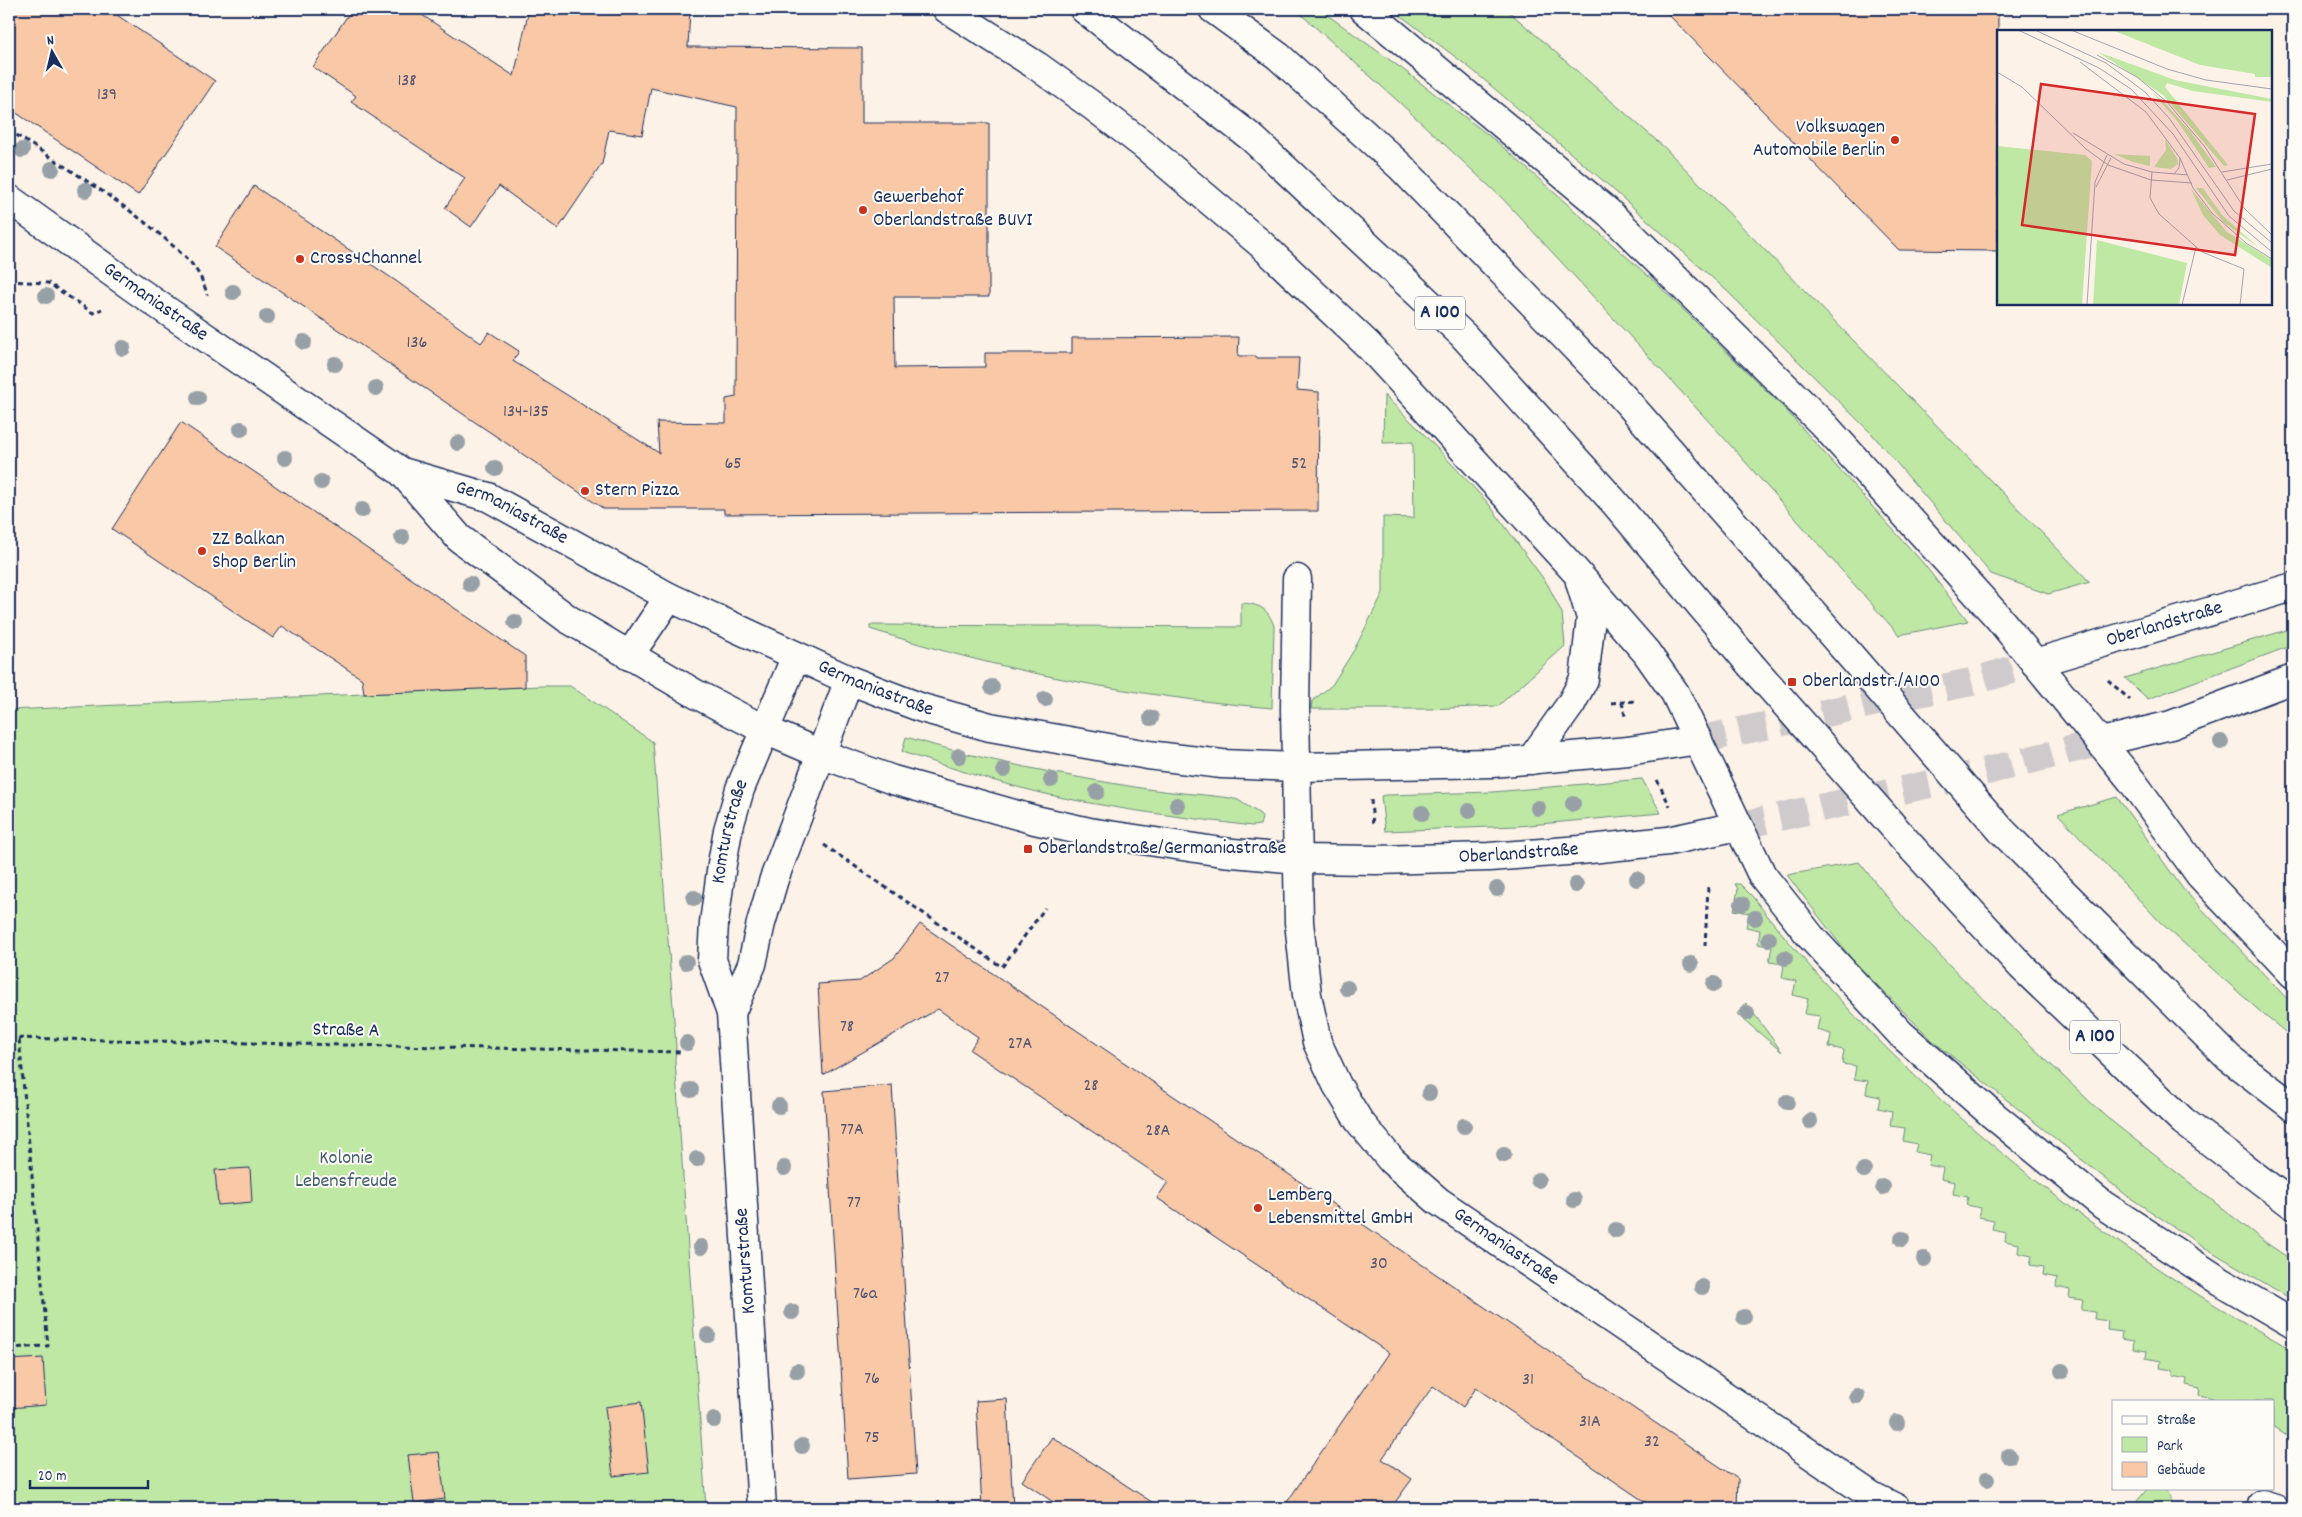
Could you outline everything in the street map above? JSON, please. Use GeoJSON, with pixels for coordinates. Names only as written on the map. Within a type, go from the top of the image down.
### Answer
{"type":"FeatureCollection","features":[{"type":"Feature","properties":{"kind":"main road"},"geometry":{"type":"LineString","coordinates":[[947,9],[1036,66],[1152,151],[1261,244],[1368,345],[1577,573],[1661,672],[1675,693],[1762,875],[1811,937],[1901,1034],[1993,1115],[2103,1204],[2220,1281],[2293,1324]]}},
{"type":"Feature","properties":{"kind":"main road","name":"A 100"},"geometry":{"type":"LineString","coordinates":[[1084,9],[1252,138],[1463,335],[1615,503],[1750,664],[1914,850],[2022,966],[2183,1121],[2293,1205]]}},
{"type":"Feature","properties":{"kind":"main road"},"geometry":{"type":"LineString","coordinates":[[1213,9],[1278,56],[1400,166],[1622,396],[2001,830],[2228,1058],[2293,1107]]}},
{"type":"Feature","properties":{"kind":"main road"},"geometry":{"type":"LineString","coordinates":[[1364,9],[1608,212],[1824,425],[1997,616],[2101,742],[2200,875],[2293,974]]}},
{"type":"Feature","properties":{"kind":"main road","name":"Germaniastraße"},"geometry":{"type":"LineString","coordinates":[[9,199],[138,291],[402,472],[458,538],[568,619],[629,656],[765,730],[821,754],[893,780],[1035,820],[1144,841],[1222,852],[1298,858]]}},
{"type":"Feature","properties":{"kind":"main road","name":"Germaniastraße"},"geometry":{"type":"LineString","coordinates":[[402,472],[488,497],[669,597],[849,680],[922,708],[990,727],[1148,756],[1222,764],[1297,767],[1299,940],[1306,995],[1317,1042],[1337,1085],[1359,1121],[1392,1161],[1438,1201],[1869,1502],[1896,1508]]}},
{"type":"Feature","properties":{"kind":"main road"},"geometry":{"type":"LineString","coordinates":[[1531,760],[1572,704],[1584,679],[1591,618],[1577,573]]}},
{"type":"Feature","properties":{"kind":"main road"},"geometry":{"type":"LineString","coordinates":[[1297,579],[1295,708],[1297,767],[1492,763],[1628,752],[1698,740]]}},
{"type":"Feature","properties":{"kind":"main road","name":"Oberlandstraße"},"geometry":{"type":"LineString","coordinates":[[2035,663],[2293,587]]}},
{"type":"Feature","properties":{"kind":"main road"},"geometry":{"type":"LineString","coordinates":[[629,656],[669,597]]}},
{"type":"Feature","properties":{"kind":"main road","name":"Komturstraße"},"geometry":{"type":"LineString","coordinates":[[762,1508],[731,1013],[712,960],[718,887],[728,830],[737,800],[796,656]]}},
{"type":"Feature","properties":{"kind":"main road"},"geometry":{"type":"LineString","coordinates":[[2101,742],[2171,725],[2293,679]]}},
{"type":"Feature","properties":{"kind":"main road","name":"Komturstraße"},"geometry":{"type":"LineString","coordinates":[[731,1013],[752,964],[767,901],[849,680]]}},
{"type":"Feature","properties":{"kind":"main road","name":"Oberlandstraße"},"geometry":{"type":"LineString","coordinates":[[1298,858],[1387,860],[1489,857],[1668,841],[1738,826]]}},
{"type":"Feature","properties":{"kind":"path"},"geometry":{"type":"LineString","coordinates":[[9,130],[129,211],[191,263],[206,287]]}},
{"type":"Feature","properties":{"kind":"path"},"geometry":{"type":"LineString","coordinates":[[9,281],[48,283],[93,313],[97,311]]}},
{"type":"Feature","properties":{"kind":"path"},"geometry":{"type":"LineString","coordinates":[[2108,680],[2137,707]]}},
{"type":"Feature","properties":{"kind":"path"},"geometry":{"type":"LineString","coordinates":[[1606,704],[1646,700]]}},
{"type":"Feature","properties":{"kind":"path"},"geometry":{"type":"LineString","coordinates":[[1622,702],[1626,723]]}},
{"type":"Feature","properties":{"kind":"path"},"geometry":{"type":"LineString","coordinates":[[1656,777],[1673,812]]}},
{"type":"Feature","properties":{"kind":"path"},"geometry":{"type":"LineString","coordinates":[[1371,799],[1374,831]]}},
{"type":"Feature","properties":{"kind":"path"},"geometry":{"type":"LineString","coordinates":[[824,845],[1002,967],[1045,908]]}},
{"type":"Feature","properties":{"kind":"path"},"geometry":{"type":"LineString","coordinates":[[1705,946],[1708,887]]}},
{"type":"Feature","properties":{"kind":"path","name":"Straße A"},"geometry":{"type":"LineString","coordinates":[[9,1038],[683,1052]]}},
{"type":"Feature","properties":{"kind":"path"},"geometry":{"type":"LineString","coordinates":[[9,1348],[48,1346],[19,1038]]}},
{"type":"Feature","properties":{"kind":"green space"},"geometry":{"type":"Polygon","coordinates":[[[1295,9],[1319,9],[1401,68],[1496,141],[1655,282],[1785,409],[1923,563],[1968,621],[1899,635],[1724,438],[1502,198],[1295,9]]]}},
{"type":"Feature","properties":{"kind":"green space"},"geometry":{"type":"Polygon","coordinates":[[[1392,9],[1506,9],[1664,147],[2090,582],[2048,594],[1991,574],[1872,434],[1726,290],[1600,178],[1470,68],[1392,9]]]}},
{"type":"Feature","properties":{"kind":"green space"},"geometry":{"type":"Polygon","coordinates":[[[1384,395],[1421,431],[1488,503],[1548,585],[1562,613],[1565,646],[1498,706],[1428,709],[1311,709],[1312,701],[1332,685],[1354,650],[1383,593],[1383,517],[1414,518],[1413,442],[1383,443],[1384,395]]]}},
{"type":"Feature","properties":{"kind":"green space"},"geometry":{"type":"Polygon","coordinates":[[[1241,603],[1253,604],[1262,608],[1269,615],[1274,626],[1272,708],[1169,697],[1069,680],[970,658],[870,629],[870,625],[1241,627],[1241,603]]]}},
{"type":"Feature","properties":{"kind":"green space"},"geometry":{"type":"Polygon","coordinates":[[[2290,629],[2293,645],[2148,699],[2125,678],[2290,629]]]}},
{"type":"Feature","properties":{"kind":"green space","name":"Kolonie Lebensfreude"},"geometry":{"type":"Polygon","coordinates":[[[570,686],[653,742],[676,1046],[675,1060],[706,1508],[9,1508],[9,710],[570,686]]]}},
{"type":"Feature","properties":{"kind":"green space"},"geometry":{"type":"Polygon","coordinates":[[[906,737],[996,761],[1056,773],[1147,789],[1230,798],[1238,800],[1260,814],[1262,818],[1260,825],[1252,826],[1130,810],[1042,793],[971,774],[902,752],[906,737]]]}},
{"type":"Feature","properties":{"kind":"green space"},"geometry":{"type":"Polygon","coordinates":[[[1642,779],[1661,813],[1518,826],[1385,831],[1381,796],[1493,792],[1642,779]]]}},
{"type":"Feature","properties":{"kind":"green space"},"geometry":{"type":"Polygon","coordinates":[[[2117,797],[2183,889],[2293,1005],[2293,1038],[2264,1015],[2161,923],[2058,814],[2117,797]]]}},
{"type":"Feature","properties":{"kind":"green space"},"geometry":{"type":"Polygon","coordinates":[[[1859,862],[1908,923],[2003,1019],[2105,1116],[2265,1242],[2293,1261],[2293,1300],[2204,1247],[2126,1195],[1934,1042],[1853,961],[1787,875],[1859,862]]]}},
{"type":"Feature","properties":{"kind":"green space"},"geometry":{"type":"Polygon","coordinates":[[[1735,884],[1740,884],[1752,896],[1808,965],[1869,1030],[1932,1092],[1999,1151],[2069,1206],[2142,1258],[2216,1306],[2293,1350],[2293,1440],[2274,1428],[2274,1400],[2213,1400],[2213,1398],[2199,1395],[2200,1388],[2186,1385],[2187,1379],[2173,1376],[2173,1370],[2160,1368],[2161,1361],[2146,1358],[2147,1351],[2133,1349],[2134,1341],[2121,1339],[2122,1332],[2107,1330],[2108,1321],[2094,1319],[2095,1312],[2081,1310],[2083,1300],[2069,1298],[2070,1290],[2056,1287],[2057,1278],[2043,1275],[2044,1267],[2030,1265],[2032,1256],[2018,1253],[2019,1244],[2005,1241],[2006,1232],[1992,1229],[1994,1220],[1979,1217],[1981,1208],[1966,1205],[1968,1197],[1953,1194],[1955,1182],[1941,1179],[1943,1168],[1928,1165],[1930,1155],[1915,1152],[1917,1144],[1903,1141],[1905,1128],[1890,1126],[1892,1111],[1878,1108],[1880,1097],[1866,1094],[1868,1081],[1854,1079],[1856,1066],[1842,1064],[1844,1050],[1829,1047],[1831,1034],[1817,1030],[1820,1016],[1805,1014],[1808,999],[1793,995],[1796,981],[1782,978],[1784,964],[1769,962],[1772,947],[1758,944],[1760,930],[1746,927],[1749,913],[1734,910],[1738,889],[1735,884]]]}},
{"type":"Feature","properties":{"kind":"green space"},"geometry":{"type":"Polygon","coordinates":[[[1746,1003],[1782,1052],[1737,1014],[1746,1003]]]}},
{"type":"Feature","properties":{"kind":"green space"},"geometry":{"type":"Polygon","coordinates":[[[2146,1490],[2166,1490],[2171,1497],[2171,1508],[2144,1508],[2137,1501],[2146,1490]]]}},
{"type":"Feature","properties":{"kind":"building"},"geometry":{"type":"Polygon","coordinates":[[[9,9],[108,9],[215,81],[138,195],[9,108],[9,9]]]}},
{"type":"Feature","properties":{"kind":"building"},"geometry":{"type":"Polygon","coordinates":[[[352,9],[413,9],[514,76],[529,9],[690,9],[688,47],[862,48],[862,123],[989,123],[989,297],[894,297],[895,368],[985,367],[985,353],[1072,353],[1072,338],[1239,337],[1238,356],[1299,358],[1297,390],[1319,392],[1318,511],[724,514],[724,509],[604,509],[215,247],[254,186],[396,281],[481,343],[489,332],[519,351],[513,361],[659,453],[657,422],[726,423],[726,399],[736,397],[737,107],[651,88],[642,135],[609,130],[602,164],[558,229],[499,186],[471,227],[445,208],[465,178],[351,102],[356,96],[313,67],[352,9]]]}},
{"type":"Feature","properties":{"kind":"building","name":"Volkswagen Automobile Berlin"},"geometry":{"type":"Polygon","coordinates":[[[1663,9],[1998,9],[1997,251],[1899,250],[1663,9]]]}},
{"type":"Feature","properties":{"kind":"building"},"geometry":{"type":"Polygon","coordinates":[[[181,422],[525,656],[525,687],[364,694],[362,679],[282,626],[273,638],[112,529],[181,422]]]}},
{"type":"Feature","properties":{"kind":"building"},"geometry":{"type":"Polygon","coordinates":[[[920,924],[1738,1479],[1737,1508],[1654,1508],[1476,1388],[1463,1407],[1433,1386],[1382,1459],[1412,1479],[1391,1508],[1283,1508],[1389,1353],[1157,1198],[1168,1182],[970,1050],[978,1037],[938,1009],[823,1075],[818,984],[860,981],[894,958],[920,924]]]}},
{"type":"Feature","properties":{"kind":"building"},"geometry":{"type":"Polygon","coordinates":[[[892,1085],[916,1474],[848,1479],[824,1091],[892,1085]]]}},
{"type":"Feature","properties":{"kind":"building"},"geometry":{"type":"Polygon","coordinates":[[[250,1168],[252,1202],[218,1205],[215,1170],[250,1168]]]}},
{"type":"Feature","properties":{"kind":"building"},"geometry":{"type":"Polygon","coordinates":[[[43,1358],[46,1405],[9,1408],[9,1360],[43,1358]]]}},
{"type":"Feature","properties":{"kind":"building"},"geometry":{"type":"Polygon","coordinates":[[[1007,1399],[1013,1508],[982,1508],[976,1401],[1007,1399]]]}},
{"type":"Feature","properties":{"kind":"building"},"geometry":{"type":"Polygon","coordinates":[[[641,1402],[649,1472],[613,1476],[605,1407],[641,1402]]]}},
{"type":"Feature","properties":{"kind":"building"},"geometry":{"type":"Polygon","coordinates":[[[1052,1437],[1161,1508],[1062,1508],[1022,1481],[1052,1437]]]}},
{"type":"Feature","properties":{"kind":"building"},"geometry":{"type":"Polygon","coordinates":[[[439,1452],[445,1499],[414,1503],[408,1455],[439,1452]]]}},
{"type":"Feature","properties":{"kind":"tunnel"},"geometry":{"type":"LineString","coordinates":[[1698,740],[1971,682],[2035,663]]}},
{"type":"Feature","properties":{"kind":"tunnel"},"geometry":{"type":"LineString","coordinates":[[1738,826],[1971,775],[2101,742]]}},
{"type":"Feature","properties":{"kind":"place","name":"Volkswagen Automobile Berlin"},"geometry":{"type":"Point","coordinates":[1895,140]}},
{"type":"Feature","properties":{"kind":"place","name":"Gewerbehof Oberlandstraße BUVI"},"geometry":{"type":"Point","coordinates":[863,210]}},
{"type":"Feature","properties":{"kind":"place","name":"Cross4Channel"},"geometry":{"type":"Point","coordinates":[300,259]}},
{"type":"Feature","properties":{"kind":"place","name":"Stern Pizza"},"geometry":{"type":"Point","coordinates":[585,491]}},
{"type":"Feature","properties":{"kind":"place","name":"ZZ Balkan Shop Berlin"},"geometry":{"type":"Point","coordinates":[202,551]}},
{"type":"Feature","properties":{"kind":"place","name":"Oberlandstr./A100"},"geometry":{"type":"Point","coordinates":[1792,682]}},
{"type":"Feature","properties":{"kind":"place","name":"Oberlandstraße/Germaniastraße"},"geometry":{"type":"Point","coordinates":[1028,849]}},
{"type":"Feature","properties":{"kind":"place","name":"Lemberg Lebensmittel GmbH"},"geometry":{"type":"Point","coordinates":[1258,1208]}}]}
